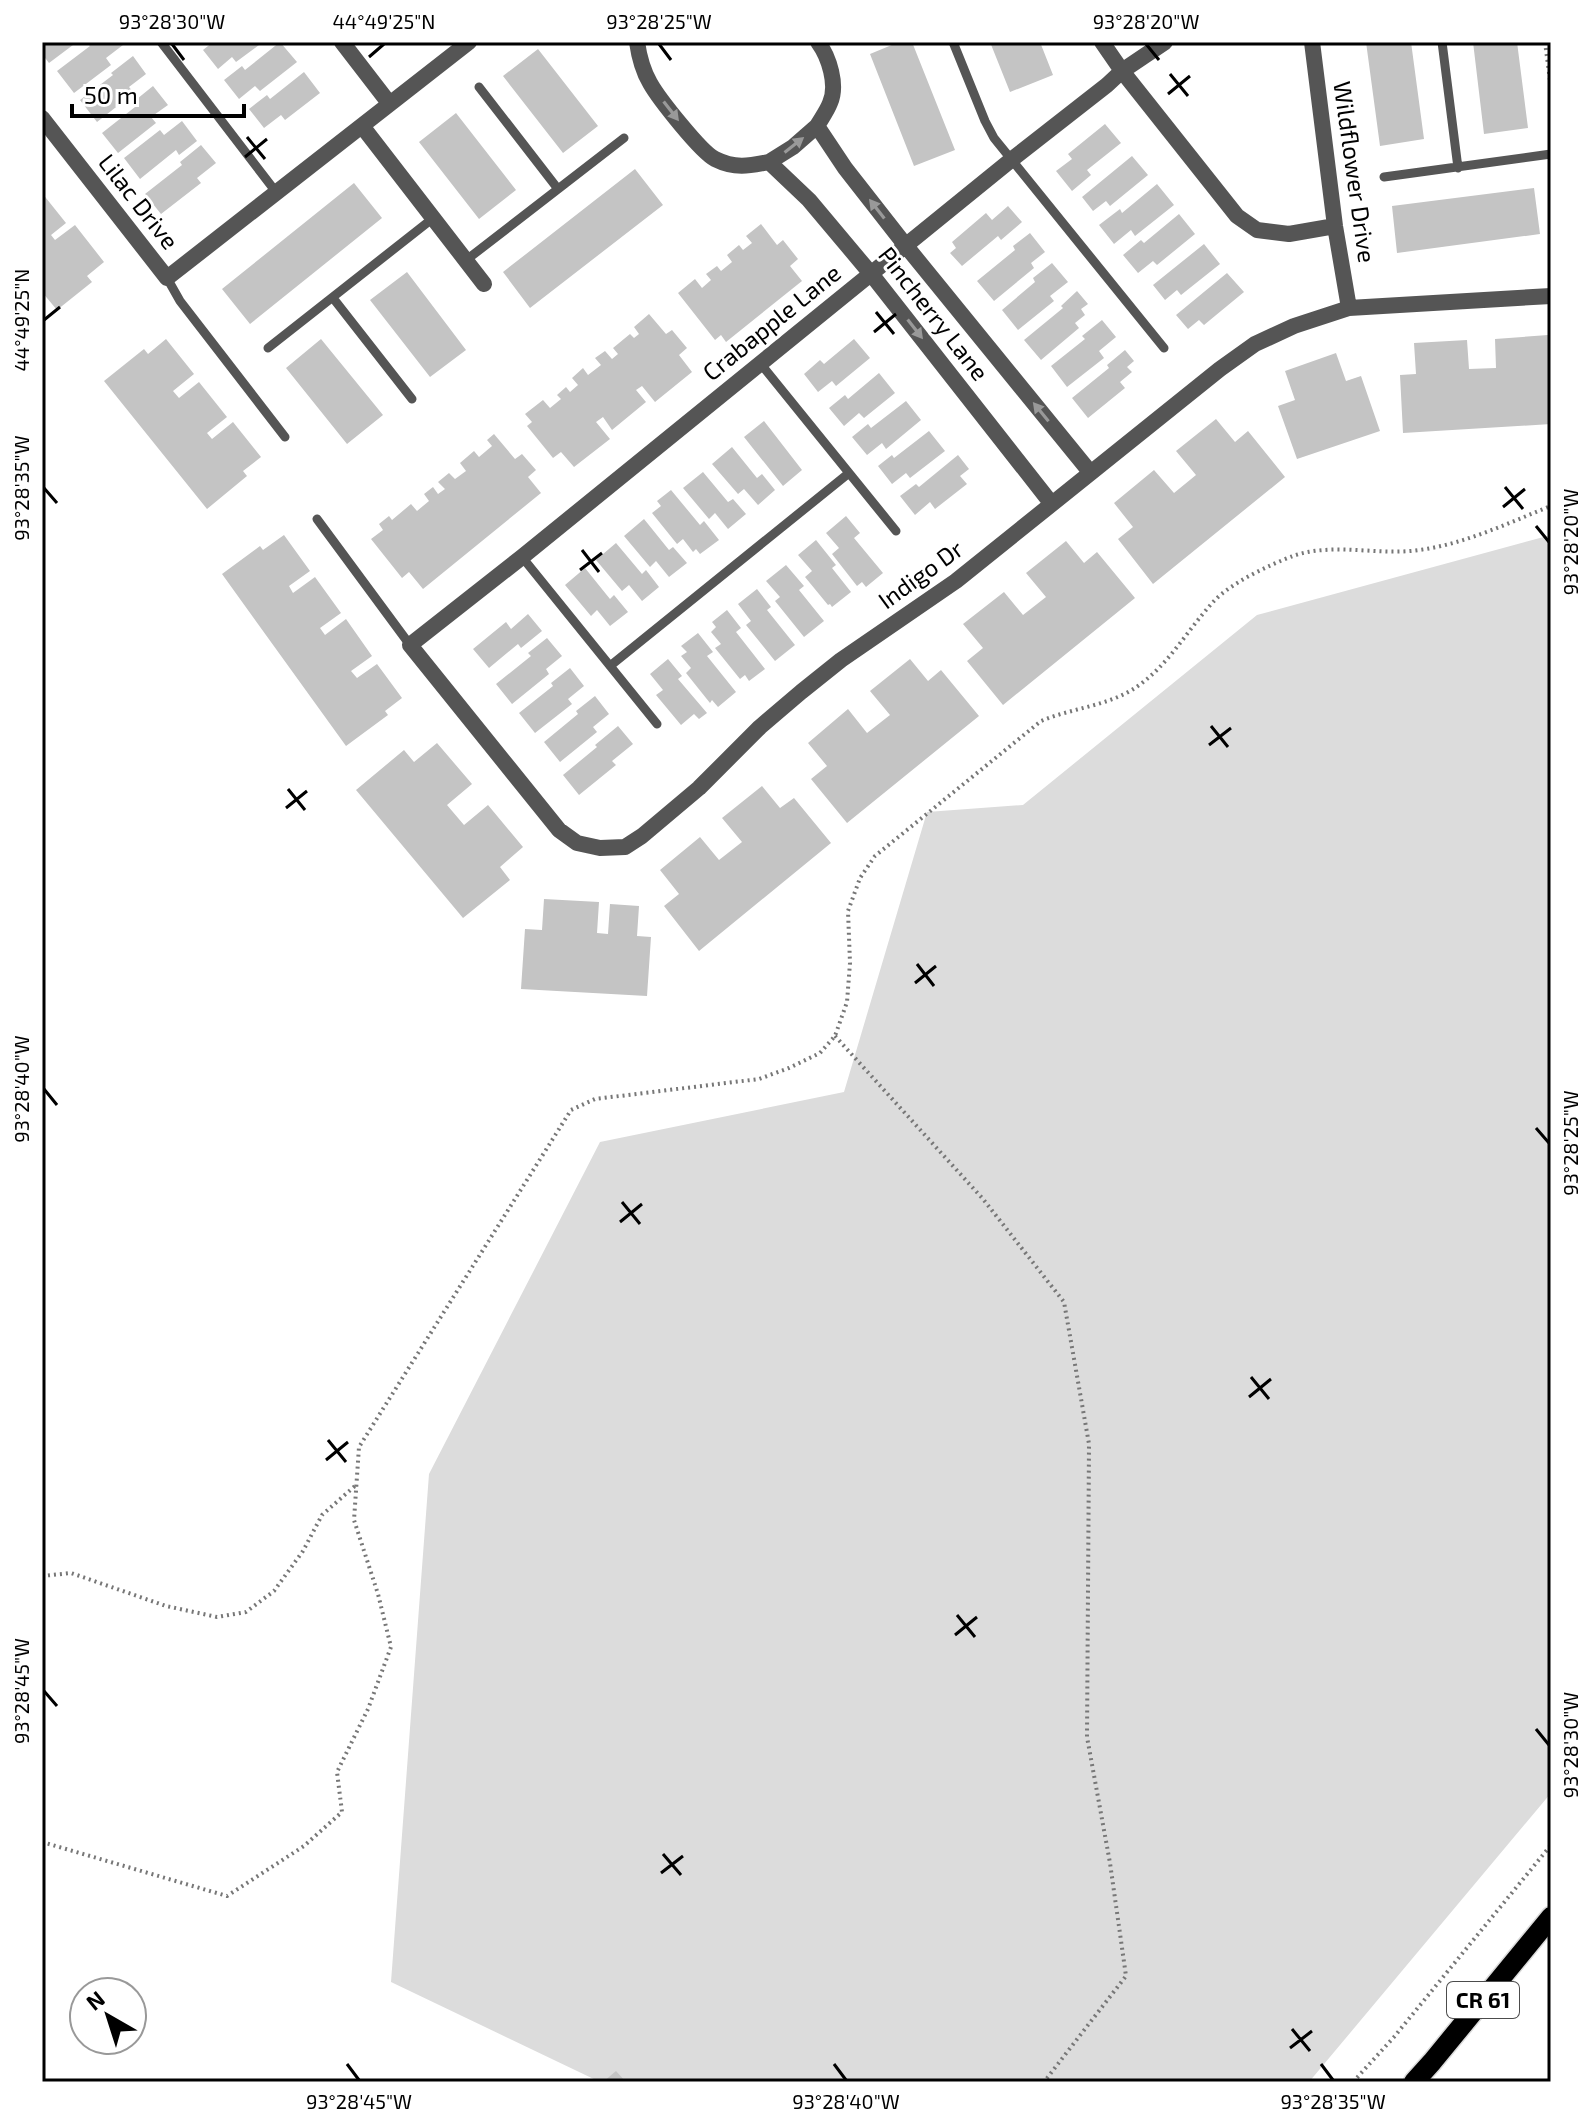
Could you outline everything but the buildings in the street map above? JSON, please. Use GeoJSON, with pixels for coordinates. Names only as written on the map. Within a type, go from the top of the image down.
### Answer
{"type":"FeatureCollection","features":[{"type":"Feature","properties":{"kind":"main road","name":"CR 61"},"geometry":{"type":"LineString","coordinates":[[1414,2082],[1551,1917]]}},
{"type":"Feature","properties":{"kind":"street"},"geometry":{"type":"LineString","coordinates":[[342,42],[389,103]]}},
{"type":"Feature","properties":{"kind":"street"},"geometry":{"type":"LineString","coordinates":[[167,278],[469,42]]}},
{"type":"Feature","properties":{"kind":"street"},"geometry":{"type":"LineString","coordinates":[[637,42],[651,85],[697,145],[713,159],[740,167],[769,162],[817,126],[832,100],[832,74],[818,42]]}},
{"type":"Feature","properties":{"kind":"street"},"geometry":{"type":"LineString","coordinates":[[1102,42],[1237,216],[1257,230],[1289,234],[1335,226]]}},
{"type":"Feature","properties":{"kind":"street","name":"Crabapple Lane"},"geometry":{"type":"LineString","coordinates":[[410,645],[1122,71],[1165,42]]}},
{"type":"Feature","properties":{"kind":"street","name":"Wildflower Drive"},"geometry":{"type":"LineString","coordinates":[[1312,42],[1335,226],[1349,308]]}},
{"type":"Feature","properties":{"kind":"street","name":"Lilac Drive"},"geometry":{"type":"LineString","coordinates":[[42,118],[167,278]]}},
{"type":"Feature","properties":{"kind":"street"},"geometry":{"type":"LineString","coordinates":[[362,126],[484,284]]}},
{"type":"Feature","properties":{"kind":"street","name":"Pincherry Lane"},"geometry":{"type":"LineString","coordinates":[[817,126],[845,168],[906,246],[1090,472]]}},
{"type":"Feature","properties":{"kind":"street","name":"Pincherry Lane"},"geometry":{"type":"LineString","coordinates":[[769,162],[809,200],[872,275],[1051,503]]}},
{"type":"Feature","properties":{"kind":"street","name":"Indigo Dr"},"geometry":{"type":"LineString","coordinates":[[410,645],[559,830],[577,843],[600,848],[625,847],[699,788],[760,727],[841,660],[956,581],[1255,344],[1294,326],[1349,308],[1551,296]]}},
{"type":"Feature","properties":{"kind":"lane"},"geometry":{"type":"LineString","coordinates":[[161,42],[276,192]]}},
{"type":"Feature","properties":{"kind":"lane"},"geometry":{"type":"LineString","coordinates":[[953,42],[985,121],[1011,160],[1164,348]]}},
{"type":"Feature","properties":{"kind":"lane"},"geometry":{"type":"LineString","coordinates":[[1442,42],[1458,168]]}},
{"type":"Feature","properties":{"kind":"lane"},"geometry":{"type":"LineString","coordinates":[[479,87],[558,189]]}},
{"type":"Feature","properties":{"kind":"lane"},"geometry":{"type":"LineString","coordinates":[[465,262],[624,138]]}},
{"type":"Feature","properties":{"kind":"lane"},"geometry":{"type":"LineString","coordinates":[[1384,177],[1551,154]]}},
{"type":"Feature","properties":{"kind":"lane"},"geometry":{"type":"LineString","coordinates":[[268,348],[432,219]]}},
{"type":"Feature","properties":{"kind":"lane"},"geometry":{"type":"LineString","coordinates":[[167,278],[180,301],[285,437]]}},
{"type":"Feature","properties":{"kind":"lane"},"geometry":{"type":"LineString","coordinates":[[333,298],[412,399]]}},
{"type":"Feature","properties":{"kind":"lane"},"geometry":{"type":"LineString","coordinates":[[760,363],[896,531]]}},
{"type":"Feature","properties":{"kind":"lane"},"geometry":{"type":"LineString","coordinates":[[610,666],[849,473]]}},
{"type":"Feature","properties":{"kind":"lane"},"geometry":{"type":"LineString","coordinates":[[317,519],[410,645]]}},
{"type":"Feature","properties":{"kind":"lane"},"geometry":{"type":"LineString","coordinates":[[522,557],[657,724]]}},
{"type":"Feature","properties":{"kind":"path"},"geometry":{"type":"LineString","coordinates":[[1545,42],[1551,88]]}},
{"type":"Feature","properties":{"kind":"path"},"geometry":{"type":"LineString","coordinates":[[42,1842],[227,1896],[304,1846],[342,1812],[337,1772],[368,1709],[391,1647],[354,1520],[359,1447],[571,1110],[595,1099],[759,1079],[820,1053],[835,1036],[847,1002],[850,963],[848,911],[860,878],[875,856],[1041,721],[1116,698],[1140,685],[1162,667],[1216,599],[1239,583],[1294,556],[1318,550],[1418,550],[1484,533],[1551,506]]}},
{"type":"Feature","properties":{"kind":"path"},"geometry":{"type":"LineString","coordinates":[[835,1036],[983,1199],[1064,1302],[1089,1444],[1087,1737],[1110,1863],[1126,1976],[1044,2082]]}},
{"type":"Feature","properties":{"kind":"path"},"geometry":{"type":"LineString","coordinates":[[42,1576],[71,1573],[166,1606],[217,1617],[246,1612],[274,1591],[303,1551],[322,1515],[356,1485]]}},
{"type":"Feature","properties":{"kind":"path"},"geometry":{"type":"LineString","coordinates":[[1353,2082],[1394,2037],[1551,1845]]}},
{"type":"Feature","properties":{"kind":"shaded area"},"geometry":{"type":"Polygon","coordinates":[[[1551,535],[1551,1793],[1309,2082],[600,2082],[391,1982],[429,1474],[600,1142],[844,1092],[927,812],[1023,805],[1257,615],[1551,535]]]}}]}
